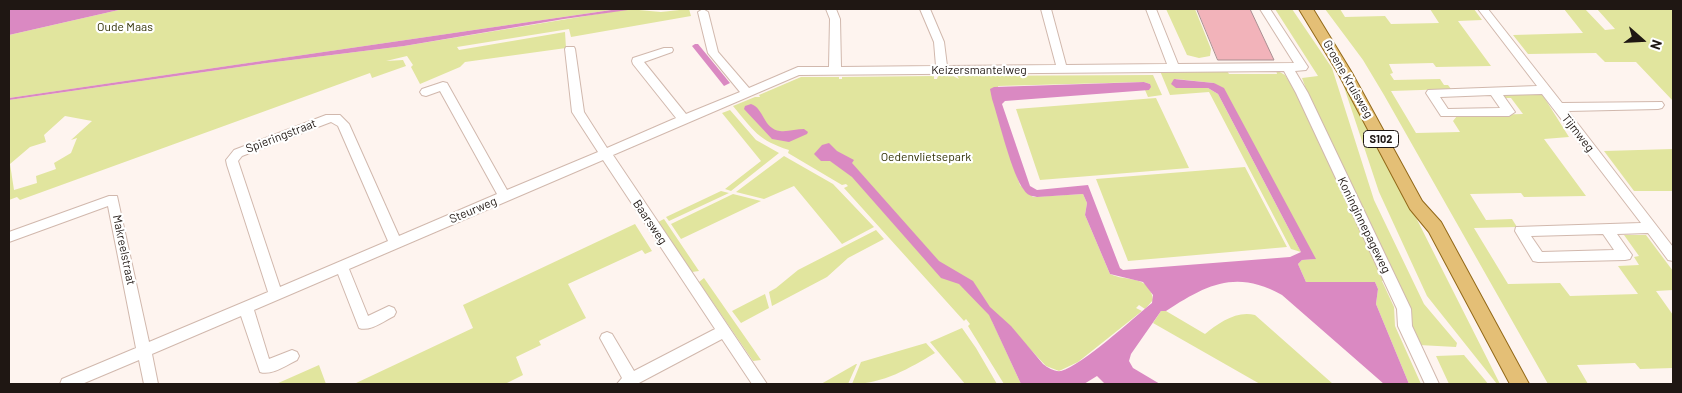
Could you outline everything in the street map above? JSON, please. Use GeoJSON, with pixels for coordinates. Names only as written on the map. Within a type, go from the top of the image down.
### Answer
{"type":"FeatureCollection","features":[{"type":"Feature","properties":{"kind":"main road","name":"Groene Kruisweg"},"geometry":{"type":"LineString","coordinates":[[1307,9],[1332,38],[1354,70],[1428,205],[1435,227],[1520,384]]}},
{"type":"Feature","properties":{"kind":"street"},"geometry":{"type":"LineString","coordinates":[[831,9],[835,19],[835,71]]}},
{"type":"Feature","properties":{"kind":"street"},"geometry":{"type":"LineString","coordinates":[[925,9],[939,42],[942,70]]}},
{"type":"Feature","properties":{"kind":"street"},"geometry":{"type":"LineString","coordinates":[[1046,9],[1062,69]]}},
{"type":"Feature","properties":{"kind":"street"},"geometry":{"type":"LineString","coordinates":[[1151,9],[1174,68]]}},
{"type":"Feature","properties":{"kind":"street"},"geometry":{"type":"LineString","coordinates":[[1266,9],[1302,67],[1287,67]]}},
{"type":"Feature","properties":{"kind":"street","name":"Tijmweg"},"geometry":{"type":"LineString","coordinates":[[1483,9],[1673,256]]}},
{"type":"Feature","properties":{"kind":"street"},"geometry":{"type":"LineString","coordinates":[[703,12],[714,52],[747,93]]}},
{"type":"Feature","properties":{"kind":"street","name":"Baarsweg"},"geometry":{"type":"LineString","coordinates":[[570,49],[578,112],[760,384]]}},
{"type":"Feature","properties":{"kind":"street"},"geometry":{"type":"LineString","coordinates":[[668,50],[637,61],[684,120]]}},
{"type":"Feature","properties":{"kind":"street","name":"Keizersmantelweg"},"geometry":{"type":"LineString","coordinates":[[605,155],[798,71],[1287,67]]}},
{"type":"Feature","properties":{"kind":"street","name":"Koninginnepageweg"},"geometry":{"type":"LineString","coordinates":[[1287,67],[1302,93],[1404,308],[1405,326],[1432,384]]}},
{"type":"Feature","properties":{"kind":"street"},"geometry":{"type":"LineString","coordinates":[[426,92],[442,86],[505,197]]}},
{"type":"Feature","properties":{"kind":"street"},"geometry":{"type":"LineString","coordinates":[[1494,91],[1509,112],[1445,113],[1432,93],[1494,91],[1546,90]]}},
{"type":"Feature","properties":{"kind":"street"},"geometry":{"type":"LineString","coordinates":[[1559,107],[1658,105]]}},
{"type":"Feature","properties":{"kind":"street","name":"Spieringstraat"},"geometry":{"type":"LineString","coordinates":[[276,295],[233,166],[232,160],[238,153],[330,118],[336,118],[343,124],[396,244]]}},
{"type":"Feature","properties":{"kind":"street","name":"Steurweg"},"geometry":{"type":"LineString","coordinates":[[68,384],[605,155]]}},
{"type":"Feature","properties":{"kind":"street","name":"Makreelstraat"},"geometry":{"type":"LineString","coordinates":[[9,237],[113,198],[145,351]]}},
{"type":"Feature","properties":{"kind":"street"},"geometry":{"type":"LineString","coordinates":[[1606,229],[1625,255],[1538,257],[1521,231],[1588,229],[1651,228]]}},
{"type":"Feature","properties":{"kind":"street"},"geometry":{"type":"LineString","coordinates":[[342,266],[364,324],[389,312]]}},
{"type":"Feature","properties":{"kind":"street"},"geometry":{"type":"LineString","coordinates":[[246,308],[265,368],[292,356]]}},
{"type":"Feature","properties":{"kind":"street"},"geometry":{"type":"LineString","coordinates":[[607,338],[627,382],[724,331]]}},
{"type":"Feature","properties":{"kind":"street"},"geometry":{"type":"LineString","coordinates":[[145,351],[151,384]]}},
{"type":"Feature","properties":{"kind":"green space","name":"Oude Maas"},"geometry":{"type":"Polygon","coordinates":[[[123,9],[618,9],[9,98],[9,35],[123,9]]]}},
{"type":"Feature","properties":{"kind":"green space"},"geometry":{"type":"Polygon","coordinates":[[[628,9],[661,12],[689,9],[691,16],[571,37],[569,29],[457,47],[459,50],[565,32],[566,48],[465,62],[460,67],[420,84],[411,67],[413,65],[407,56],[386,61],[403,60],[406,66],[372,78],[370,73],[20,200],[17,197],[9,200],[9,100],[267,63],[404,46],[628,9]],[[65,116],[44,135],[46,142],[30,147],[10,164],[14,190],[37,183],[36,176],[56,169],[54,163],[71,153],[77,138],[71,140],[92,121],[65,116]]]}},
{"type":"Feature","properties":{"kind":"green space"},"geometry":{"type":"Polygon","coordinates":[[[1166,9],[1195,9],[1211,49],[1210,56],[1199,58],[1187,55],[1166,9]]]}},
{"type":"Feature","properties":{"kind":"green space"},"geometry":{"type":"Polygon","coordinates":[[[1275,9],[1292,9],[1332,68],[1374,200],[1424,304],[1457,343],[1456,347],[1419,345],[1302,78],[1318,76],[1275,9]]]}},
{"type":"Feature","properties":{"kind":"green space"},"geometry":{"type":"Polygon","coordinates":[[[1325,9],[1340,9],[1345,17],[1385,16],[1391,24],[1439,23],[1430,9],[1474,9],[1482,20],[1458,21],[1491,66],[1436,67],[1433,63],[1389,64],[1393,73],[1390,74],[1394,80],[1440,79],[1444,85],[1448,85],[1451,89],[1391,91],[1416,133],[1460,132],[1453,121],[1457,116],[1523,114],[1511,98],[1505,98],[1502,94],[1542,94],[1569,137],[1544,139],[1586,196],[1524,197],[1521,193],[1470,194],[1486,220],[1512,219],[1517,227],[1474,228],[1508,284],[1560,283],[1570,296],[1638,294],[1618,266],[1639,265],[1634,257],[1639,256],[1624,235],[1646,235],[1673,271],[1673,290],[1656,291],[1673,315],[1673,368],[1640,369],[1635,363],[1577,365],[1588,384],[1548,384],[1384,95],[1363,60],[1325,9]]]}},
{"type":"Feature","properties":{"kind":"green space"},"geometry":{"type":"Polygon","coordinates":[[[1564,9],[1585,9],[1605,30],[1615,29],[1597,9],[1673,9],[1673,101],[1636,62],[1605,62],[1596,53],[1528,54],[1513,35],[1583,33],[1564,9]]]}},
{"type":"Feature","properties":{"kind":"green space"},"geometry":{"type":"Polygon","coordinates":[[[1276,70],[1285,75],[1296,92],[1386,281],[1382,281],[1394,307],[1395,326],[1421,384],[1409,384],[1376,304],[1378,289],[1375,282],[1306,282],[1298,264],[1302,260],[1315,259],[1214,83],[1176,79],[1176,88],[1208,88],[1218,94],[1301,252],[1291,249],[1209,92],[1170,95],[1160,71],[1227,71],[1229,74],[1277,74],[1276,70]]]}},
{"type":"Feature","properties":{"kind":"green space","name":"Oedenvlietsepark"},"geometry":{"type":"Polygon","coordinates":[[[1153,75],[1162,95],[1148,97],[1145,90],[1149,90],[1150,84],[1144,82],[998,86],[1003,135],[1020,185],[1033,197],[1083,194],[1087,203],[1085,215],[1110,274],[1142,282],[1151,292],[1153,300],[1145,309],[1139,305],[1136,308],[1142,311],[1078,362],[1059,371],[1046,366],[999,316],[992,321],[1021,384],[1004,384],[968,326],[970,324],[966,319],[964,321],[844,188],[848,186],[846,184],[842,185],[788,153],[789,150],[757,134],[733,106],[755,97],[760,97],[759,95],[801,77],[839,77],[839,79],[842,79],[842,77],[934,76],[934,79],[937,79],[938,76],[953,76],[959,79],[957,76],[1153,75]]]}},
{"type":"Feature","properties":{"kind":"green space"},"geometry":{"type":"Polygon","coordinates":[[[1341,78],[1393,172],[1500,384],[1497,384],[1427,296],[1379,192],[1341,78]]]}},
{"type":"Feature","properties":{"kind":"green space"},"geometry":{"type":"Polygon","coordinates":[[[1156,98],[1189,168],[1040,180],[1016,109],[1156,98]]]}},
{"type":"Feature","properties":{"kind":"green space"},"geometry":{"type":"Polygon","coordinates":[[[730,110],[756,140],[779,153],[731,191],[725,189],[761,161],[722,113],[730,110]]]}},
{"type":"Feature","properties":{"kind":"green space"},"geometry":{"type":"Polygon","coordinates":[[[1673,149],[1673,191],[1634,191],[1604,151],[1673,149]]]}},
{"type":"Feature","properties":{"kind":"green space"},"geometry":{"type":"Polygon","coordinates":[[[784,156],[833,184],[874,227],[842,244],[794,186],[764,199],[736,192],[784,156]]]}},
{"type":"Feature","properties":{"kind":"green space"},"geometry":{"type":"Polygon","coordinates":[[[1245,167],[1287,247],[1128,261],[1096,179],[1245,167]]]}},
{"type":"Feature","properties":{"kind":"green space"},"geometry":{"type":"Polygon","coordinates":[[[721,191],[729,193],[669,221],[666,217],[721,191]]]}},
{"type":"Feature","properties":{"kind":"green space"},"geometry":{"type":"Polygon","coordinates":[[[733,194],[761,201],[681,239],[671,224],[733,194]]]}},
{"type":"Feature","properties":{"kind":"green space"},"geometry":{"type":"Polygon","coordinates":[[[664,219],[699,271],[692,272],[658,222],[664,219]]]}},
{"type":"Feature","properties":{"kind":"green space"},"geometry":{"type":"Polygon","coordinates":[[[635,224],[652,251],[645,254],[642,250],[568,284],[586,318],[539,341],[541,345],[516,357],[523,375],[505,384],[354,384],[473,328],[463,305],[635,224]]]}},
{"type":"Feature","properties":{"kind":"green space"},"geometry":{"type":"Polygon","coordinates":[[[876,230],[884,239],[848,258],[827,277],[772,306],[769,292],[798,270],[876,230]]]}},
{"type":"Feature","properties":{"kind":"green space"},"geometry":{"type":"Polygon","coordinates":[[[704,278],[761,360],[753,361],[699,282],[704,278]]]}},
{"type":"Feature","properties":{"kind":"green space"},"geometry":{"type":"Polygon","coordinates":[[[765,294],[769,308],[741,323],[732,311],[765,294]]]}},
{"type":"Feature","properties":{"kind":"green space"},"geometry":{"type":"Polygon","coordinates":[[[1161,311],[1166,311],[1205,334],[1228,318],[1241,314],[1255,315],[1333,384],[1260,384],[1153,323],[1161,311]]]}},
{"type":"Feature","properties":{"kind":"green space"},"geometry":{"type":"Polygon","coordinates":[[[962,328],[997,384],[965,384],[930,342],[962,328]]]}},
{"type":"Feature","properties":{"kind":"green space"},"geometry":{"type":"Polygon","coordinates":[[[926,343],[935,353],[916,364],[885,378],[852,384],[861,362],[926,343]]]}},
{"type":"Feature","properties":{"kind":"green space"},"geometry":{"type":"Polygon","coordinates":[[[1464,355],[1488,384],[1449,384],[1436,356],[1464,355]]]}},
{"type":"Feature","properties":{"kind":"green space"},"geometry":{"type":"Polygon","coordinates":[[[856,364],[848,384],[821,384],[856,364]]]}},
{"type":"Feature","properties":{"kind":"green space"},"geometry":{"type":"Polygon","coordinates":[[[319,365],[326,384],[276,384],[319,365]]]}},
{"type":"Feature","properties":{"kind":"shaded area"},"geometry":{"type":"Polygon","coordinates":[[[9,9],[123,9],[9,35],[9,9]]]}},
{"type":"Feature","properties":{"kind":"shaded area"},"geometry":{"type":"Polygon","coordinates":[[[618,9],[628,10],[404,46],[267,63],[9,100],[9,98],[618,9]]]}},
{"type":"Feature","properties":{"kind":"shaded area"},"geometry":{"type":"Polygon","coordinates":[[[698,44],[730,83],[724,86],[692,46],[698,44]]]}},
{"type":"Feature","properties":{"kind":"shaded area"},"geometry":{"type":"Polygon","coordinates":[[[1174,79],[1214,83],[1224,88],[1316,259],[1302,260],[1298,264],[1306,282],[1375,282],[1378,289],[1376,304],[1409,384],[1384,384],[1282,295],[1265,287],[1236,282],[1208,288],[1166,311],[1161,311],[1131,354],[1129,361],[1133,368],[1160,384],[1105,384],[1097,376],[1084,384],[1021,384],[989,315],[959,284],[941,278],[852,177],[830,161],[821,161],[814,154],[822,145],[829,143],[837,151],[854,160],[852,163],[939,261],[973,281],[990,307],[1011,326],[1043,364],[1056,371],[1061,371],[1082,360],[1107,341],[1152,303],[1153,295],[1143,282],[1110,274],[1085,215],[1087,203],[1083,194],[1037,197],[1025,192],[1019,183],[1010,160],[1002,133],[990,89],[994,87],[1144,82],[1150,84],[1149,90],[1005,101],[1002,104],[1030,186],[1037,190],[1088,185],[1120,268],[1123,270],[1290,257],[1301,252],[1218,94],[1208,88],[1176,88],[1171,84],[1174,79]]]}},
{"type":"Feature","properties":{"kind":"shaded area"},"geometry":{"type":"Polygon","coordinates":[[[751,104],[759,110],[767,123],[774,129],[783,131],[804,129],[808,132],[807,134],[789,142],[772,139],[744,109],[745,106],[751,104]]]}},
{"type":"Feature","properties":{"kind":"building"},"geometry":{"type":"Polygon","coordinates":[[[1197,9],[1250,9],[1274,60],[1218,60],[1197,9]]]}}]}
